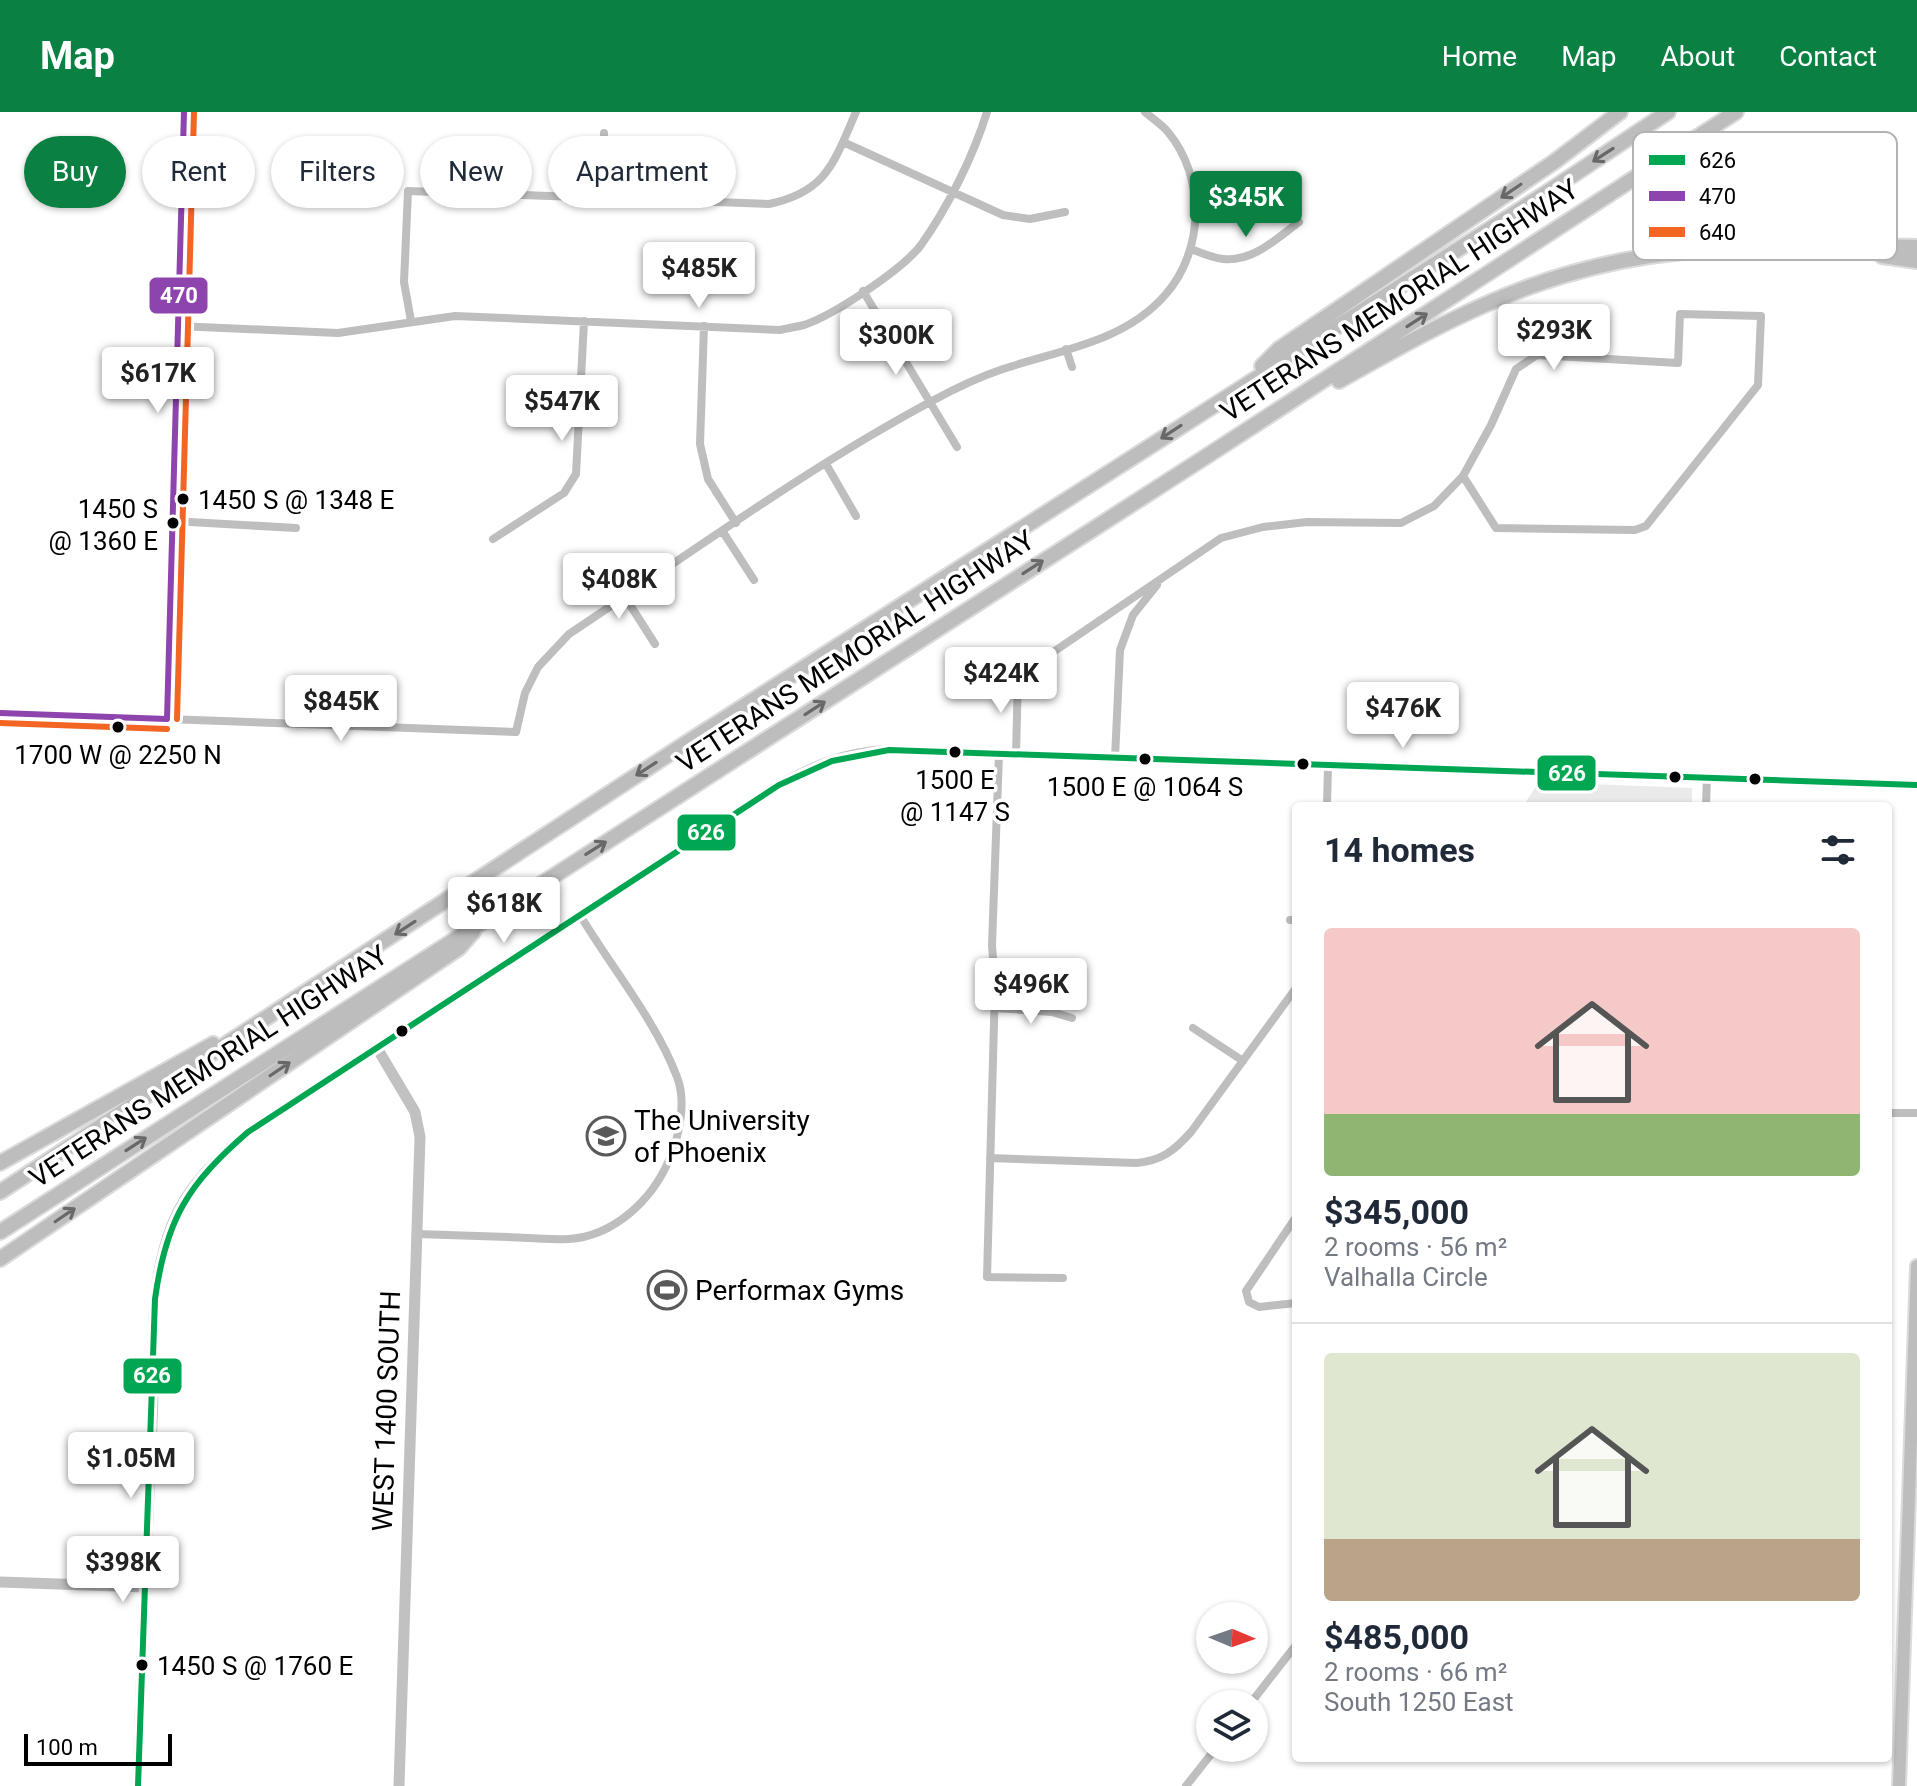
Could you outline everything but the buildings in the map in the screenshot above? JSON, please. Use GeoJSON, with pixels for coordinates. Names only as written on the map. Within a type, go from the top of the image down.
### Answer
{"type":"FeatureCollection","features":[{"type":"Feature","properties":{"kind":"highway"},"geometry":{"type":"LineString","coordinates":[[1236,390],[1279,349],[1554,162],[1620,112]]}},
{"type":"Feature","properties":{"kind":"highway","name":"VETERANS MEMORIAL HIGHWAY"},"geometry":{"type":"LineString","coordinates":[[1637,132],[1668,112]]}},
{"type":"Feature","properties":{"kind":"highway","name":"VETERANS MEMORIAL HIGHWAY"},"geometry":{"type":"LineString","coordinates":[[1705,132],[1736,112]]}},
{"type":"Feature","properties":{"kind":"highway","name":"VETERANS MEMORIAL HIGHWAY"},"geometry":{"type":"LineString","coordinates":[[0,1192],[693,738],[1633,135]]}},
{"type":"Feature","properties":{"kind":"highway","name":"VETERANS MEMORIAL HIGHWAY"},"geometry":{"type":"LineString","coordinates":[[0,1232],[1633,179]]}},
{"type":"Feature","properties":{"kind":"highway"},"geometry":{"type":"LineString","coordinates":[[1897,257],[1917,261]]}},
{"type":"Feature","properties":{"kind":"highway"},"geometry":{"type":"LineString","coordinates":[[1210,454],[1399,347],[1490,303],[1546,281],[1633,259]]}},
{"type":"Feature","properties":{"kind":"highway"},"geometry":{"type":"LineString","coordinates":[[0,1259],[459,948],[483,920]]}},
{"type":"Feature","properties":{"kind":"highway"},"geometry":{"type":"LineString","coordinates":[[0,1163],[208,1046],[264,1021]]}},
{"type":"Feature","properties":{"kind":"main road"},"geometry":{"type":"LineString","coordinates":[[1899,1786],[1917,1266]]}},
{"type":"Feature","properties":{"kind":"street"},"geometry":{"type":"LineString","coordinates":[[167,719],[184,112]]}},
{"type":"Feature","properties":{"kind":"street"},"geometry":{"type":"LineString","coordinates":[[736,203],[769,204],[791,199],[816,186],[832,164],[856,112]]}},
{"type":"Feature","properties":{"kind":"street"},"geometry":{"type":"LineString","coordinates":[[178,326],[338,333],[455,316],[780,330],[804,325],[894,271],[920,246],[951,193],[987,112]]}},
{"type":"Feature","properties":{"kind":"street"},"geometry":{"type":"LineString","coordinates":[[0,713],[516,732],[525,693],[538,667],[569,634],[826,464],[930,402],[999,370],[1113,335],[1146,314],[1167,294],[1181,274],[1191,249],[1196,220],[1195,191],[1187,165],[1168,133],[1145,112]]}},
{"type":"Feature","properties":{"kind":"street"},"geometry":{"type":"LineString","coordinates":[[843,142],[1003,215],[1030,219],[1065,212]]}},
{"type":"Feature","properties":{"kind":"street"},"geometry":{"type":"LineString","coordinates":[[411,321],[404,282],[408,191],[548,196]]}},
{"type":"Feature","properties":{"kind":"street"},"geometry":{"type":"LineString","coordinates":[[1191,249],[1222,259],[1246,257],[1263,249],[1299,222]]}},
{"type":"Feature","properties":{"kind":"street"},"geometry":{"type":"LineString","coordinates":[[863,291],[957,447]]}},
{"type":"Feature","properties":{"kind":"street"},"geometry":{"type":"LineString","coordinates":[[1016,755],[1018,676],[1221,538],[1263,527],[1324,521],[1401,523],[1434,506],[1463,476],[1491,425],[1516,369],[1537,355],[1678,363],[1680,314],[1761,316],[1758,385],[1646,526],[1635,530],[1496,528],[1463,476]]}},
{"type":"Feature","properties":{"kind":"street"},"geometry":{"type":"LineString","coordinates":[[493,539],[564,493],[576,474],[584,321]]}},
{"type":"Feature","properties":{"kind":"street"},"geometry":{"type":"LineString","coordinates":[[704,326],[700,444],[708,479],[736,523]]}},
{"type":"Feature","properties":{"kind":"street"},"geometry":{"type":"LineString","coordinates":[[1066,349],[1072,367]]}},
{"type":"Feature","properties":{"kind":"street"},"geometry":{"type":"LineString","coordinates":[[826,464],[856,516]]}},
{"type":"Feature","properties":{"kind":"street"},"geometry":{"type":"LineString","coordinates":[[172,521],[296,528]]}},
{"type":"Feature","properties":{"kind":"street"},"geometry":{"type":"LineString","coordinates":[[723,532],[754,580]]}},
{"type":"Feature","properties":{"kind":"street"},"geometry":{"type":"LineString","coordinates":[[1115,758],[1120,650],[1133,615],[1163,578]]}},
{"type":"Feature","properties":{"kind":"street"},"geometry":{"type":"LineString","coordinates":[[625,597],[655,644]]}},
{"type":"Feature","properties":{"kind":"street"},"geometry":{"type":"LineString","coordinates":[[138,1786],[153,1417],[154,1293],[160,1260],[173,1222],[192,1188],[212,1163],[248,1132],[779,785],[818,764],[852,753],[889,750],[1917,785]]}},
{"type":"Feature","properties":{"kind":"street"},"geometry":{"type":"LineString","coordinates":[[999,754],[992,945],[995,1008],[987,1277],[1063,1278]]}},
{"type":"Feature","properties":{"kind":"street"},"geometry":{"type":"LineString","coordinates":[[1327,802],[1328,765]]}},
{"type":"Feature","properties":{"kind":"street"},"geometry":{"type":"LineString","coordinates":[[1706,802],[1707,777]]}},
{"type":"Feature","properties":{"kind":"street"},"geometry":{"type":"LineString","coordinates":[[417,1234],[570,1239],[595,1233],[621,1221],[645,1199],[664,1173],[676,1144],[681,1111],[679,1080],[651,1027],[580,915]]}},
{"type":"Feature","properties":{"kind":"street"},"geometry":{"type":"LineString","coordinates":[[990,1158],[1155,1161],[1174,1150],[1191,1132],[1292,994]]}},
{"type":"Feature","properties":{"kind":"street"},"geometry":{"type":"LineString","coordinates":[[995,1008],[1052,1012],[1072,1018]]}},
{"type":"Feature","properties":{"kind":"street"},"geometry":{"type":"LineString","coordinates":[[1193,1028],[1243,1061]]}},
{"type":"Feature","properties":{"kind":"street","name":"WEST 1400 SOUTH"},"geometry":{"type":"LineString","coordinates":[[377,1048],[415,1112],[420,1137],[399,1786]]}},
{"type":"Feature","properties":{"kind":"street"},"geometry":{"type":"LineString","coordinates":[[1892,1113],[1917,1113]]}},
{"type":"Feature","properties":{"kind":"street"},"geometry":{"type":"LineString","coordinates":[[1292,1223],[1246,1291],[1249,1302],[1259,1307],[1292,1303]]}},
{"type":"Feature","properties":{"kind":"street"},"geometry":{"type":"LineString","coordinates":[[0,1582],[145,1587]]}},
{"type":"Feature","properties":{"kind":"street"},"geometry":{"type":"LineString","coordinates":[[1261,1690],[1292,1650]]}},
{"type":"Feature","properties":{"kind":"street"},"geometry":{"type":"LineString","coordinates":[[1186,1786],[1205,1762]]}},
{"type":"Feature","properties":{"kind":"shaded area"},"geometry":{"type":"Polygon","coordinates":[[[1539,782],[1692,788],[1692,802],[1526,802],[1539,782]]]}},
{"type":"Feature","properties":{"kind":"transit line","name":"470"},"geometry":{"type":"LineString","coordinates":[[167,719],[184,112]]}},
{"type":"Feature","properties":{"kind":"transit line","name":"640"},"geometry":{"type":"LineString","coordinates":[[177,719],[194,112]]}},
{"type":"Feature","properties":{"kind":"transit line","name":"470"},"geometry":{"type":"LineString","coordinates":[[0,713],[167,719]]}},
{"type":"Feature","properties":{"kind":"transit line","name":"640"},"geometry":{"type":"LineString","coordinates":[[0,723],[167,729]]}},
{"type":"Feature","properties":{"kind":"transit line","name":"626"},"geometry":{"type":"LineString","coordinates":[[138,1786],[155,1299],[166,1246],[183,1205],[210,1169],[248,1132],[779,785],[832,761],[889,750],[1917,785]]}},
{"type":"Feature","properties":{"kind":"place","name":"1450 S @ 1348 E"},"geometry":{"type":"Point","coordinates":[183,499]}},
{"type":"Feature","properties":{"kind":"place","name":"1450 S @ 1360 E"},"geometry":{"type":"Point","coordinates":[173,523]}},
{"type":"Feature","properties":{"kind":"place","name":"1700 W @ 2250 N"},"geometry":{"type":"Point","coordinates":[118,727]}},
{"type":"Feature","properties":{"kind":"place","name":"1500 E @ 1147 S"},"geometry":{"type":"Point","coordinates":[955,752]}},
{"type":"Feature","properties":{"kind":"place","name":"1500 E @ 1064 S"},"geometry":{"type":"Point","coordinates":[1145,759]}},
{"type":"Feature","properties":{"kind":"place","name":"The University of Phoenix"},"geometry":{"type":"Point","coordinates":[606,1136]}},
{"type":"Feature","properties":{"kind":"place","name":"Performax Gyms"},"geometry":{"type":"Point","coordinates":[667,1290]}},
{"type":"Feature","properties":{"kind":"place","name":"1450 S @ 1760 E"},"geometry":{"type":"Point","coordinates":[142,1665]}}]}
